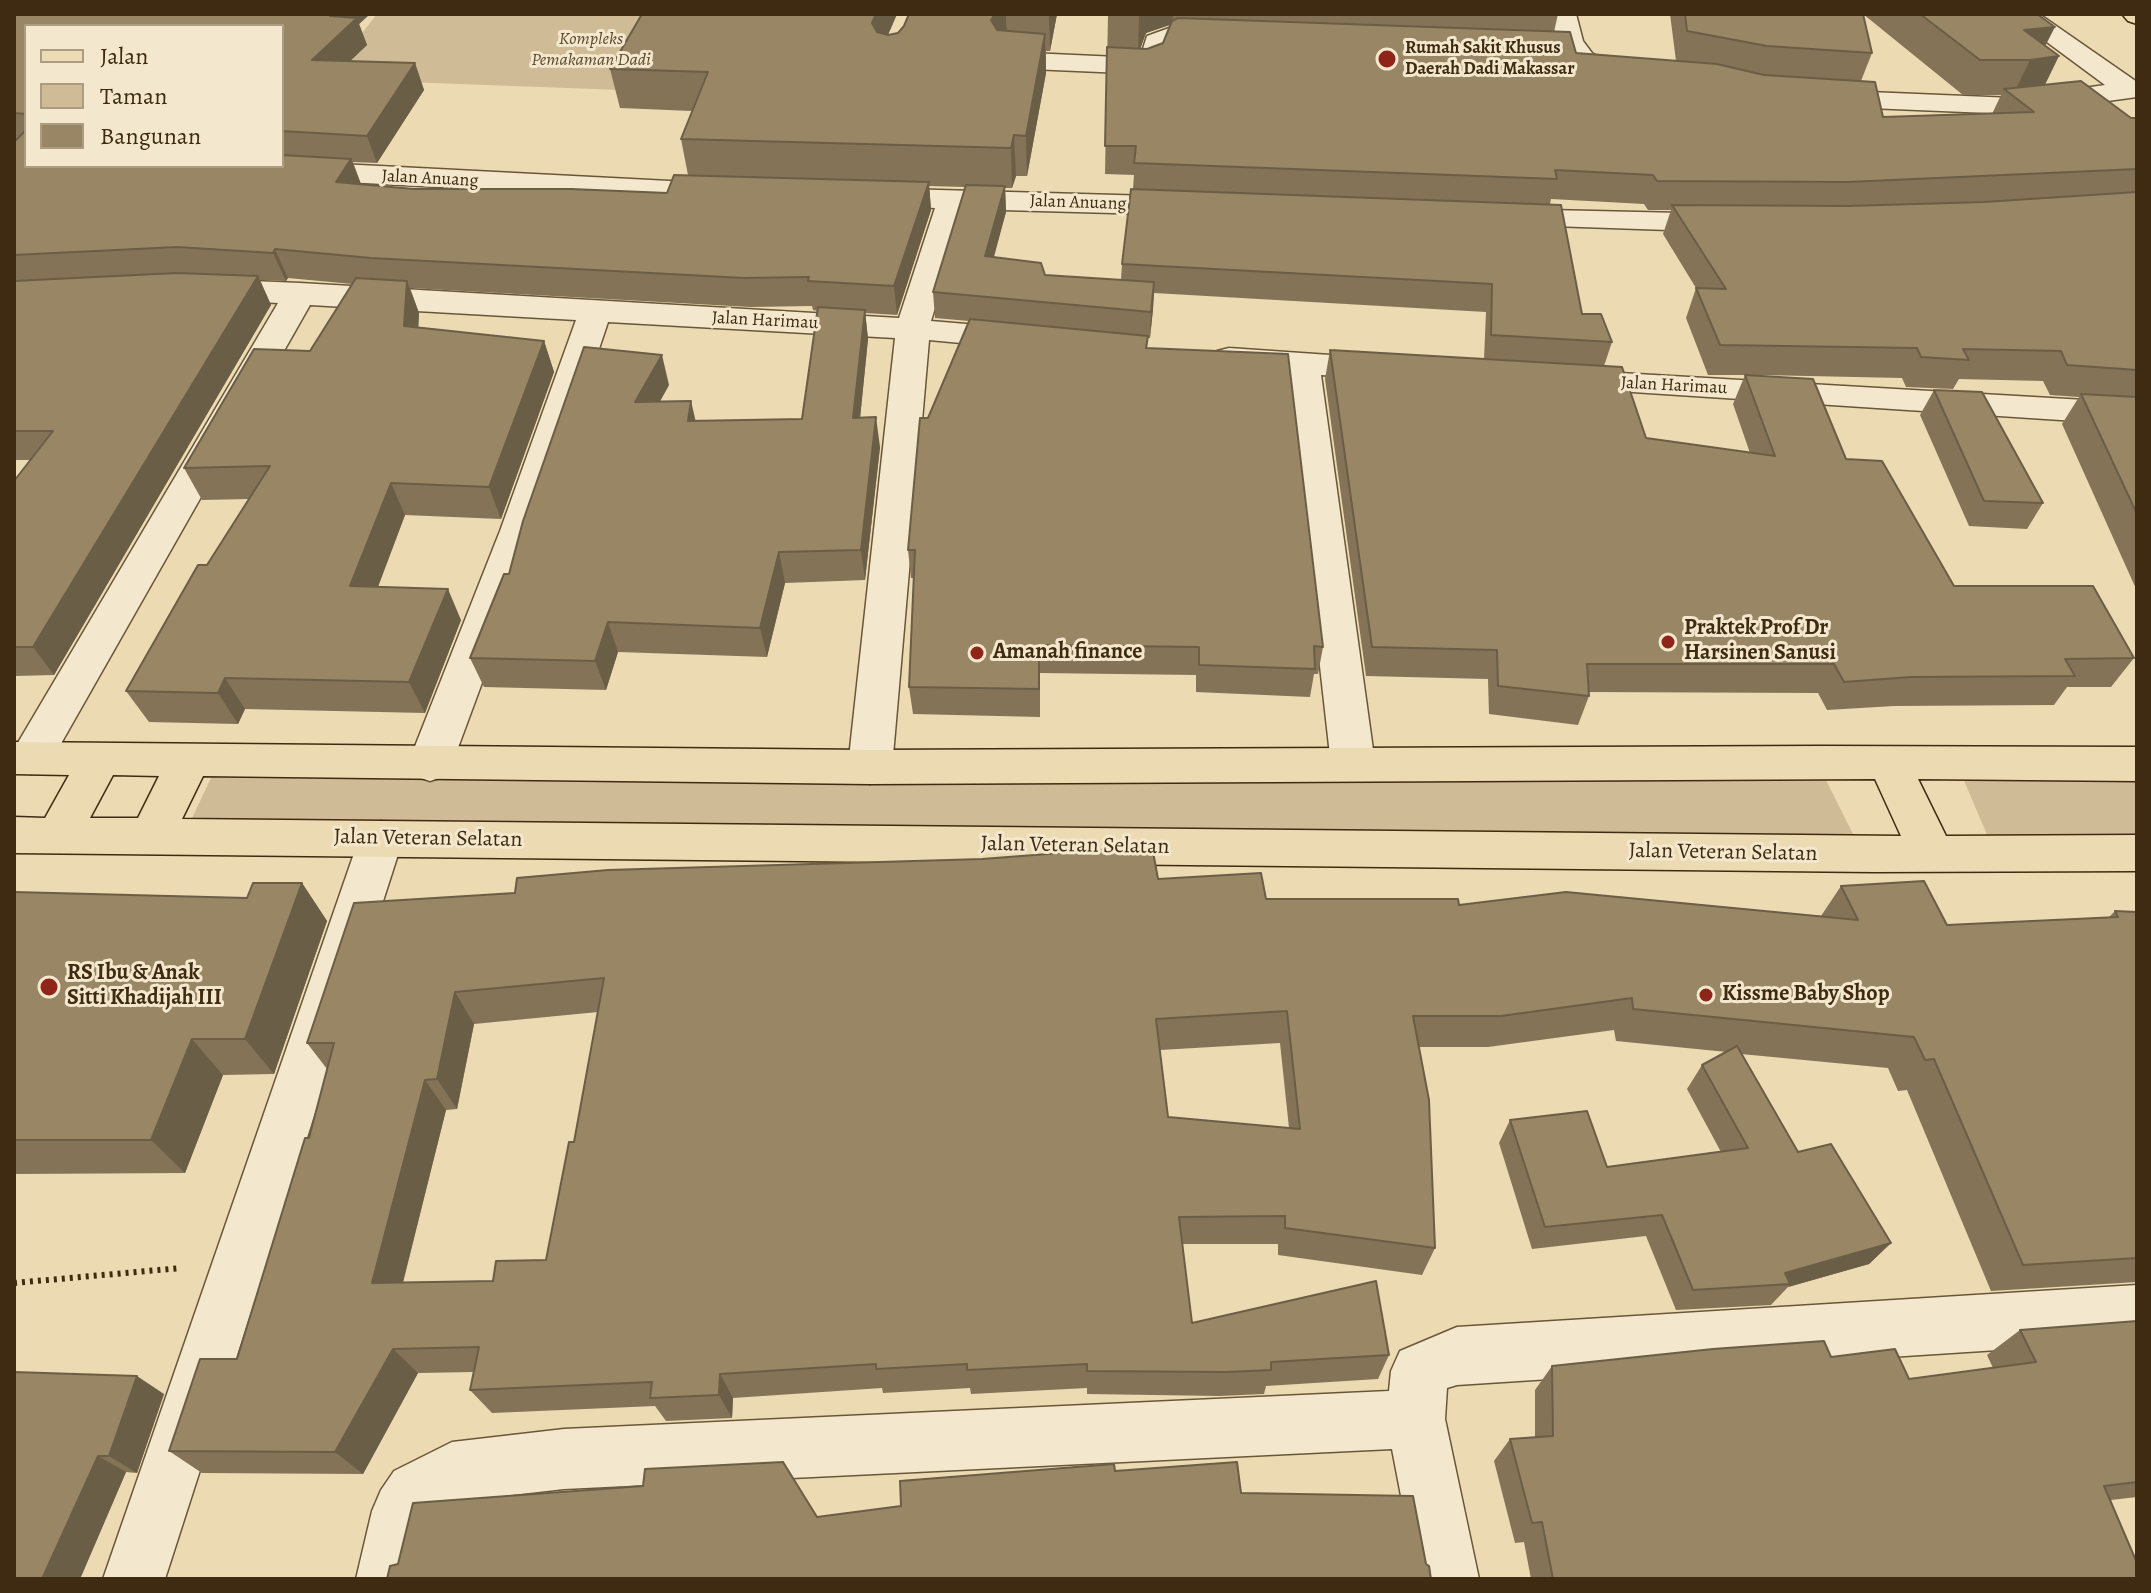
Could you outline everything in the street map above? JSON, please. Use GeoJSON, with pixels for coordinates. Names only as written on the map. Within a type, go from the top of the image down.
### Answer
{"type":"FeatureCollection","features":[{"type":"Feature","properties":{"kind":"main road"},"geometry":{"type":"LineString","coordinates":[[22,758],[870,767],[2137,764]]}},
{"type":"Feature","properties":{"kind":"main road"},"geometry":{"type":"LineString","coordinates":[[36,835],[100,759]]}},
{"type":"Feature","properties":{"kind":"main road"},"geometry":{"type":"LineString","coordinates":[[152,835],[189,760]]}},
{"type":"Feature","properties":{"kind":"main road"},"geometry":{"type":"LineString","coordinates":[[1889,763],[1932,854]]}},
{"type":"Feature","properties":{"kind":"main road","name":"Jalan Veteran Selatan"},"geometry":{"type":"LineString","coordinates":[[36,835],[1932,854],[2137,853]]}},
{"type":"Feature","properties":{"kind":"street"},"geometry":{"type":"LineString","coordinates":[[1563,14],[1574,49],[1582,59],[1597,67],[1653,76]]}},
{"type":"Feature","properties":{"kind":"street"},"geometry":{"type":"LineString","coordinates":[[1801,97],[2013,106],[2130,90],[2022,14]]}},
{"type":"Feature","properties":{"kind":"street"},"geometry":{"type":"LineString","coordinates":[[1008,60],[1146,66],[1152,62],[1156,42],[1172,35],[1249,38]]}},
{"type":"Feature","properties":{"kind":"street"},"geometry":{"type":"LineString","coordinates":[[1543,48],[1574,49]]}},
{"type":"Feature","properties":{"kind":"street"},"geometry":{"type":"LineString","coordinates":[[2093,64],[2137,59]]}},
{"type":"Feature","properties":{"kind":"street","name":"Jalan Anuang"},"geometry":{"type":"LineString","coordinates":[[250,168],[755,194]]}},
{"type":"Feature","properties":{"kind":"street","name":"Jalan Anuang"},"geometry":{"type":"LineString","coordinates":[[847,196],[1209,206]]}},
{"type":"Feature","properties":{"kind":"street"},"geometry":{"type":"LineString","coordinates":[[870,767],[913,329],[923,287],[953,198]]}},
{"type":"Feature","properties":{"kind":"street"},"geometry":{"type":"LineString","coordinates":[[1477,217],[1759,223]]}},
{"type":"Feature","properties":{"kind":"street","name":"Jalan Harimau"},"geometry":{"type":"LineString","coordinates":[[179,290],[300,293],[913,329],[1054,342]]}},
{"type":"Feature","properties":{"kind":"street"},"geometry":{"type":"LineString","coordinates":[[22,758],[300,293]]}},
{"type":"Feature","properties":{"kind":"street"},"geometry":{"type":"LineString","coordinates":[[430,764],[519,531],[595,311]]}},
{"type":"Feature","properties":{"kind":"street"},"geometry":{"type":"LineString","coordinates":[[1194,355],[1412,371]]}},
{"type":"Feature","properties":{"kind":"street"},"geometry":{"type":"LineString","coordinates":[[1303,365],[1353,764]]}},
{"type":"Feature","properties":{"kind":"street","name":"Jalan Harimau"},"geometry":{"type":"LineString","coordinates":[[1536,378],[2137,414]]}},
{"type":"Feature","properties":{"kind":"street"},"geometry":{"type":"LineString","coordinates":[[134,1579],[381,839]]}},
{"type":"Feature","properties":{"kind":"street"},"geometry":{"type":"LineString","coordinates":[[1448,1579],[1416,1419],[1420,1371],[1457,1356],[2137,1313]]}},
{"type":"Feature","properties":{"kind":"street"},"geometry":{"type":"LineString","coordinates":[[387,1579],[402,1511],[415,1492],[452,1472],[564,1459],[1416,1419]]}},
{"type":"Feature","properties":{"kind":"path"},"geometry":{"type":"LineString","coordinates":[[14,1283],[241,1263]]}},
{"type":"Feature","properties":{"kind":"green space","name":"Kompleks Pemakaman Dadi"},"geometry":{"type":"Polygon","coordinates":[[[377,14],[663,14],[620,90],[326,79],[377,14]]]}},
{"type":"Feature","properties":{"kind":"green space"},"geometry":{"type":"Polygon","coordinates":[[[219,761],[1823,774],[1859,846],[184,835],[219,761]]]}},
{"type":"Feature","properties":{"kind":"green space"},"geometry":{"type":"Polygon","coordinates":[[[1959,769],[2137,771],[2137,837],[1988,837],[1959,769]]]}},
{"type":"Feature","properties":{"kind":"building"},"geometry":{"type":"Polygon","coordinates":[[[14,14],[331,14],[357,18],[312,60],[415,63],[367,136],[284,131],[284,24],[24,24],[24,114],[14,113],[14,14]]]}},
{"type":"Feature","properties":{"kind":"building"},"geometry":{"type":"Polygon","coordinates":[[[642,14],[876,14],[872,23],[877,32],[888,35],[898,33],[909,14],[995,14],[991,20],[997,30],[1045,34],[1026,136],[1014,135],[1011,148],[681,139],[708,72],[610,69],[642,14]]]}},
{"type":"Feature","properties":{"kind":"building"},"geometry":{"type":"Polygon","coordinates":[[[1685,14],[1863,14],[1872,53],[1767,46],[1687,31],[1685,14]]]}},
{"type":"Feature","properties":{"kind":"building"},"geometry":{"type":"Polygon","coordinates":[[[1920,14],[2037,14],[2055,27],[2024,30],[2059,56],[2030,60],[1980,60],[1920,14]]]}},
{"type":"Feature","properties":{"kind":"building"},"geometry":{"type":"Polygon","coordinates":[[[1178,18],[1570,32],[1576,53],[1717,64],[1764,75],[1875,82],[1883,117],[2034,112],[2004,89],[2081,81],[2131,118],[2137,118],[2137,169],[1848,182],[1657,181],[1653,175],[1555,170],[1557,179],[1134,163],[1136,146],[1105,146],[1107,47],[1147,49],[1163,43],[1172,21],[1178,18]]]}},
{"type":"Feature","properties":{"kind":"building"},"geometry":{"type":"Polygon","coordinates":[[[24,132],[24,168],[284,168],[284,155],[351,159],[336,182],[414,189],[571,189],[667,193],[674,175],[929,182],[894,286],[808,281],[809,277],[744,278],[371,258],[275,249],[273,253],[177,247],[14,255],[14,142],[24,132]]]}},
{"type":"Feature","properties":{"kind":"building"},"geometry":{"type":"Polygon","coordinates":[[[966,185],[1005,186],[985,256],[1041,263],[1045,275],[1154,282],[1151,312],[933,292],[966,185]]]}},
{"type":"Feature","properties":{"kind":"building"},"geometry":{"type":"Polygon","coordinates":[[[1131,189],[1561,205],[1582,314],[1601,314],[1612,342],[1491,335],[1492,284],[1122,264],[1131,189]]]}},
{"type":"Feature","properties":{"kind":"building"},"geometry":{"type":"Polygon","coordinates":[[[2137,192],[2137,370],[2067,365],[2061,351],[1963,349],[1969,360],[1921,357],[1917,348],[1720,345],[1696,288],[1726,289],[1672,205],[1848,206],[1984,202],[2137,192]]]}},
{"type":"Feature","properties":{"kind":"building"},"geometry":{"type":"Polygon","coordinates":[[[177,273],[258,276],[33,647],[14,647],[14,481],[53,431],[14,431],[14,281],[177,273]]]}},
{"type":"Feature","properties":{"kind":"building"},"geometry":{"type":"Polygon","coordinates":[[[356,278],[407,281],[404,326],[544,341],[489,487],[391,483],[350,586],[448,589],[409,682],[225,678],[218,693],[126,691],[198,565],[207,565],[270,466],[184,468],[254,349],[310,351],[356,278]]]}},
{"type":"Feature","properties":{"kind":"building"},"geometry":{"type":"Polygon","coordinates":[[[818,307],[865,310],[853,418],[876,417],[861,550],[779,552],[760,628],[608,622],[595,661],[470,658],[504,574],[509,574],[523,521],[584,347],[662,355],[635,402],[691,401],[688,421],[802,419],[818,307]]]}},
{"type":"Feature","properties":{"kind":"building"},"geometry":{"type":"Polygon","coordinates":[[[970,319],[1148,336],[1146,348],[1288,354],[1323,647],[1314,646],[1315,669],[1199,665],[1199,647],[1039,645],[1039,689],[909,687],[915,550],[908,550],[920,418],[928,418],[970,319]]]}},
{"type":"Feature","properties":{"kind":"building"},"geometry":{"type":"Polygon","coordinates":[[[1330,350],[1622,367],[1646,438],[1775,456],[1745,375],[1813,379],[1846,459],[1882,461],[1954,586],[2093,586],[2134,658],[2065,659],[2075,676],[1911,677],[1844,682],[1834,664],[1587,664],[1589,696],[1498,686],[1497,650],[1372,647],[1330,350]]]}},
{"type":"Feature","properties":{"kind":"building"},"geometry":{"type":"Polygon","coordinates":[[[1934,390],[1982,392],[2043,503],[1984,501],[1934,390]]]}},
{"type":"Feature","properties":{"kind":"building"},"geometry":{"type":"Polygon","coordinates":[[[2081,394],[2137,397],[2137,514],[2081,394]]]}},
{"type":"Feature","properties":{"kind":"building"},"geometry":{"type":"Polygon","coordinates":[[[1152,846],[1158,879],[1261,873],[1266,899],[1458,899],[1459,905],[1566,892],[1858,920],[1841,886],[1924,881],[1947,925],[2118,917],[2115,911],[2137,912],[2137,1258],[2023,1265],[1934,1059],[1925,1060],[1914,1037],[1633,1009],[1632,998],[1501,1016],[1413,1016],[1429,1100],[1435,1248],[1285,1228],[1285,1216],[1179,1217],[1192,1323],[1376,1281],[1389,1355],[1271,1362],[1271,1370],[1226,1372],[1087,1371],[1087,1364],[967,1370],[967,1364],[876,1369],[876,1364],[720,1374],[719,1395],[650,1398],[652,1382],[470,1390],[479,1347],[393,1349],[335,1452],[169,1451],[200,1359],[237,1359],[305,1138],[309,1138],[334,1043],[307,1043],[354,903],[515,893],[517,878],[608,870],[982,859],[1152,846]],[[604,978],[455,992],[437,1079],[425,1080],[372,1283],[493,1281],[496,1261],[546,1260],[569,1142],[574,1142],[604,978]],[[1287,1011],[1156,1019],[1168,1117],[1300,1129],[1287,1011]]]}},
{"type":"Feature","properties":{"kind":"building"},"geometry":{"type":"Polygon","coordinates":[[[253,883],[302,883],[245,1039],[192,1039],[151,1140],[14,1140],[14,892],[247,898],[253,883]]]}},
{"type":"Feature","properties":{"kind":"building"},"geometry":{"type":"Polygon","coordinates":[[[1737,1046],[1798,1152],[1831,1144],[1891,1243],[1785,1273],[1790,1284],[1693,1290],[1662,1215],[1545,1227],[1510,1120],[1587,1111],[1607,1167],[1748,1148],[1702,1065],[1737,1046]]]}},
{"type":"Feature","properties":{"kind":"building"},"geometry":{"type":"Polygon","coordinates":[[[2137,1321],[2137,1482],[2104,1486],[2137,1563],[2137,1579],[1553,1579],[1542,1522],[1532,1523],[1510,1439],[1553,1436],[1552,1366],[1824,1341],[1831,1357],[1895,1349],[1909,1379],[2036,1362],[2020,1330],[2137,1321]]]}},
{"type":"Feature","properties":{"kind":"building"},"geometry":{"type":"Polygon","coordinates":[[[14,1372],[137,1376],[109,1456],[98,1456],[42,1579],[14,1579],[14,1372]]]}},
{"type":"Feature","properties":{"kind":"building"},"geometry":{"type":"Polygon","coordinates":[[[783,1462],[817,1517],[901,1506],[900,1481],[1114,1464],[1115,1471],[1237,1462],[1241,1493],[1413,1496],[1431,1579],[387,1579],[390,1566],[398,1564],[413,1503],[643,1486],[645,1469],[783,1462]]]}},
{"type":"Feature","properties":{"kind":"place","name":"Rumah Sakit Khusus Daerah Dadi Makassar"},"geometry":{"type":"Point","coordinates":[1387,59]}},
{"type":"Feature","properties":{"kind":"place","name":"Praktek Prof Dr Harsinen Sanusi"},"geometry":{"type":"Point","coordinates":[1668,642]}},
{"type":"Feature","properties":{"kind":"place","name":"Amanah finance"},"geometry":{"type":"Point","coordinates":[977,653]}},
{"type":"Feature","properties":{"kind":"place","name":"RS Ibu & Anak Sitti Khadijah III"},"geometry":{"type":"Point","coordinates":[49,987]}},
{"type":"Feature","properties":{"kind":"place","name":"Kissme Baby Shop"},"geometry":{"type":"Point","coordinates":[1706,995]}}]}
